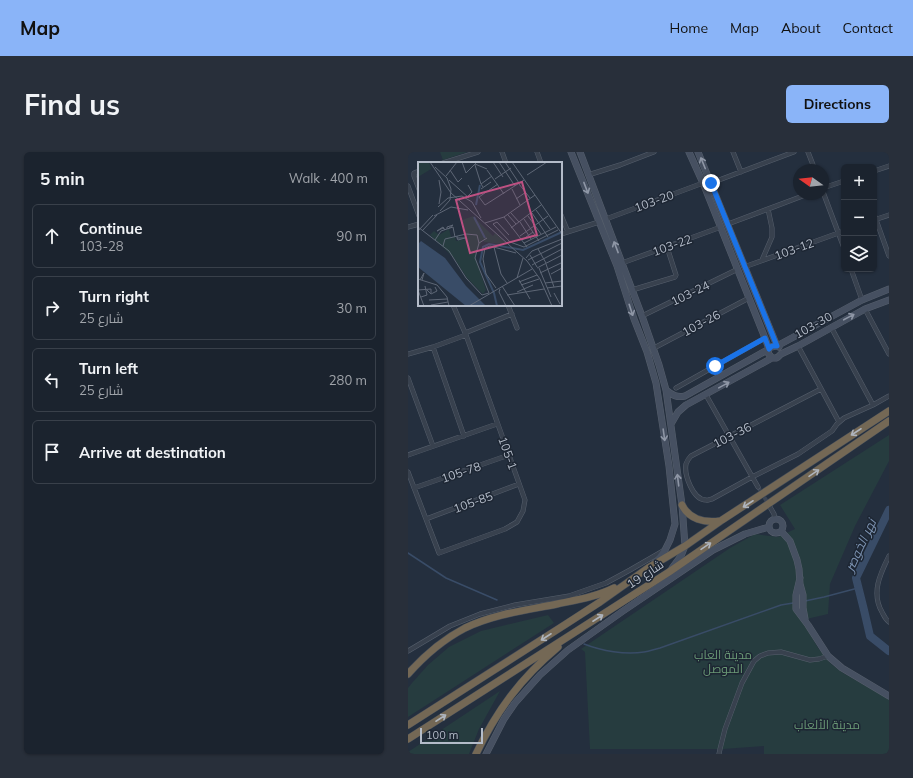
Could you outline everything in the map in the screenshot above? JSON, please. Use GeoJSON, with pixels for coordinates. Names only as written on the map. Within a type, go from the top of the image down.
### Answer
{"type":"FeatureCollection","features":[{"type":"Feature","properties":{"kind":"highway","name":"شارع 19"},"geometry":{"type":"LineString","coordinates":[[408,725],[600,602],[648,568],[685,546],[722,520],[889,411]]}},
{"type":"Feature","properties":{"kind":"highway","name":"شارع 19"},"geometry":{"type":"LineString","coordinates":[[408,739],[669,572],[889,422]]}},
{"type":"Feature","properties":{"kind":"highway"},"geometry":{"type":"LineString","coordinates":[[682,505],[688,514],[698,519],[710,522],[722,520]]}},
{"type":"Feature","properties":{"kind":"highway"},"geometry":{"type":"LineString","coordinates":[[408,674],[435,648],[456,634],[478,623],[500,616],[590,597],[610,590],[633,578]]}},
{"type":"Feature","properties":{"kind":"highway"},"geometry":{"type":"LineString","coordinates":[[628,598],[632,605]]}},
{"type":"Feature","properties":{"kind":"highway"},"geometry":{"type":"LineString","coordinates":[[476,754],[499,712],[518,686],[541,662],[583,627]]}},
{"type":"Feature","properties":{"kind":"main road"},"geometry":{"type":"LineString","coordinates":[[571,152],[616,266],[647,352],[656,383],[669,466],[675,524],[665,550],[648,568]]}},
{"type":"Feature","properties":{"kind":"main road"},"geometry":{"type":"LineString","coordinates":[[580,152],[654,348],[666,390],[682,505],[685,546],[681,556],[669,572]]}},
{"type":"Feature","properties":{"kind":"main road"},"geometry":{"type":"LineString","coordinates":[[689,152],[703,183],[765,338],[769,349],[768,354],[772,358]]}},
{"type":"Feature","properties":{"kind":"main road"},"geometry":{"type":"LineString","coordinates":[[698,152],[744,267],[777,346],[780,349],[780,354]]}},
{"type":"Feature","properties":{"kind":"main road"},"geometry":{"type":"LineString","coordinates":[[666,390],[674,396],[685,396],[772,346],[777,346],[862,300],[889,289]]}},
{"type":"Feature","properties":{"kind":"main road","name":"103-30"},"geometry":{"type":"LineString","coordinates":[[671,424],[676,415],[686,405],[772,358],[777,358],[780,354],[798,346],[865,309],[889,300]]}},
{"type":"Feature","properties":{"kind":"main road"},"geometry":{"type":"LineString","coordinates":[[775,519],[780,520],[783,523],[783,528],[778,533],[773,533],[769,527],[769,523],[775,519]]}},
{"type":"Feature","properties":{"kind":"main road"},"geometry":{"type":"LineString","coordinates":[[675,524],[684,524]]}},
{"type":"Feature","properties":{"kind":"main road"},"geometry":{"type":"LineString","coordinates":[[486,754],[515,703],[540,675],[568,650],[713,550],[745,534],[769,527]]}},
{"type":"Feature","properties":{"kind":"main road"},"geometry":{"type":"LineString","coordinates":[[781,531],[790,541],[799,569],[803,595],[804,617],[806,622]]}},
{"type":"Feature","properties":{"kind":"main road"},"geometry":{"type":"LineString","coordinates":[[800,578],[796,595],[796,607],[828,656],[842,668],[889,696]]}},
{"type":"Feature","properties":{"kind":"street"},"geometry":{"type":"LineString","coordinates":[[446,162],[478,152]]}},
{"type":"Feature","properties":{"kind":"street"},"geometry":{"type":"LineString","coordinates":[[502,152],[506,162]]}},
{"type":"Feature","properties":{"kind":"street"},"geometry":{"type":"LineString","coordinates":[[537,152],[541,162]]}},
{"type":"Feature","properties":{"kind":"street"},"geometry":{"type":"LineString","coordinates":[[588,175],[654,152]]}},
{"type":"Feature","properties":{"kind":"street"},"geometry":{"type":"LineString","coordinates":[[735,152],[741,172]]}},
{"type":"Feature","properties":{"kind":"street"},"geometry":{"type":"LineString","coordinates":[[711,183],[794,152]]}},
{"type":"Feature","properties":{"kind":"street"},"geometry":{"type":"LineString","coordinates":[[808,152],[813,164]]}},
{"type":"Feature","properties":{"kind":"street"},"geometry":{"type":"LineString","coordinates":[[877,170],[889,166]]}},
{"type":"Feature","properties":{"kind":"street"},"geometry":{"type":"LineString","coordinates":[[418,171],[414,173],[418,186]]}},
{"type":"Feature","properties":{"kind":"street"},"geometry":{"type":"LineString","coordinates":[[829,186],[841,182]]}},
{"type":"Feature","properties":{"kind":"street","name":"103-20"},"geometry":{"type":"LineString","coordinates":[[606,220],[703,183]]}},
{"type":"Feature","properties":{"kind":"street"},"geometry":{"type":"LineString","coordinates":[[408,186],[418,213]]}},
{"type":"Feature","properties":{"kind":"street"},"geometry":{"type":"LineString","coordinates":[[728,224],[793,200]]}},
{"type":"Feature","properties":{"kind":"street"},"geometry":{"type":"LineString","coordinates":[[826,200],[841,239]]}},
{"type":"Feature","properties":{"kind":"street"},"geometry":{"type":"LineString","coordinates":[[762,260],[772,237],[772,228],[768,209]]}},
{"type":"Feature","properties":{"kind":"street"},"geometry":{"type":"LineString","coordinates":[[877,219],[889,215]]}},
{"type":"Feature","properties":{"kind":"street"},"geometry":{"type":"LineString","coordinates":[[562,217],[568,232]]}},
{"type":"Feature","properties":{"kind":"street"},"geometry":{"type":"LineString","coordinates":[[562,234],[598,222]]}},
{"type":"Feature","properties":{"kind":"street"},"geometry":{"type":"LineString","coordinates":[[408,227],[418,224]]}},
{"type":"Feature","properties":{"kind":"street"},"geometry":{"type":"LineString","coordinates":[[877,225],[889,256]]}},
{"type":"Feature","properties":{"kind":"street","name":"103-22"},"geometry":{"type":"LineString","coordinates":[[622,263],[721,228]]}},
{"type":"Feature","properties":{"kind":"street","name":"103-12"},"geometry":{"type":"LineString","coordinates":[[744,267],[839,233]]}},
{"type":"Feature","properties":{"kind":"street"},"geometry":{"type":"LineString","coordinates":[[632,290],[675,277],[676,275],[667,247]]}},
{"type":"Feature","properties":{"kind":"street","name":"103-24"},"geometry":{"type":"LineString","coordinates":[[642,316],[738,269]]}},
{"type":"Feature","properties":{"kind":"street"},"geometry":{"type":"LineString","coordinates":[[852,272],[862,300]]}},
{"type":"Feature","properties":{"kind":"street","name":"103-26"},"geometry":{"type":"LineString","coordinates":[[654,348],[749,298]]}},
{"type":"Feature","properties":{"kind":"street","name":"105-1"},"geometry":{"type":"LineString","coordinates":[[426,519],[439,553],[505,529],[517,522],[523,511],[525,500],[453,306]]}},
{"type":"Feature","properties":{"kind":"street"},"geometry":{"type":"LineString","coordinates":[[508,306],[517,328]]}},
{"type":"Feature","properties":{"kind":"street"},"geometry":{"type":"LineString","coordinates":[[865,309],[889,354]]}},
{"type":"Feature","properties":{"kind":"street"},"geometry":{"type":"LineString","coordinates":[[408,354],[433,347],[512,314]]}},
{"type":"Feature","properties":{"kind":"street"},"geometry":{"type":"LineString","coordinates":[[831,327],[873,405]]}},
{"type":"Feature","properties":{"kind":"street"},"geometry":{"type":"LineString","coordinates":[[676,388],[765,338]]}},
{"type":"Feature","properties":{"kind":"street"},"geometry":{"type":"LineString","coordinates":[[798,346],[839,422]]}},
{"type":"Feature","properties":{"kind":"street"},"geometry":{"type":"LineString","coordinates":[[433,347],[464,436]]}},
{"type":"Feature","properties":{"kind":"street"},"geometry":{"type":"LineString","coordinates":[[408,378],[433,446]]}},
{"type":"Feature","properties":{"kind":"street","name":"103-36"},"geometry":{"type":"LineString","coordinates":[[752,477],[712,499],[706,500],[698,497],[689,482],[686,467],[687,461],[691,456],[821,389]]}},
{"type":"Feature","properties":{"kind":"street"},"geometry":{"type":"LineString","coordinates":[[706,395],[758,487]]}},
{"type":"Feature","properties":{"kind":"street"},"geometry":{"type":"LineString","coordinates":[[752,477],[798,454],[832,431],[839,422],[850,414],[873,405],[889,396]]}},
{"type":"Feature","properties":{"kind":"street"},"geometry":{"type":"LineString","coordinates":[[408,455],[497,424]]}},
{"type":"Feature","properties":{"kind":"street","name":"105-78"},"geometry":{"type":"LineString","coordinates":[[414,488],[508,456]]}},
{"type":"Feature","properties":{"kind":"street"},"geometry":{"type":"LineString","coordinates":[[408,472],[426,519]]}},
{"type":"Feature","properties":{"kind":"street","name":"105-85"},"geometry":{"type":"LineString","coordinates":[[426,519],[519,484]]}},
{"type":"Feature","properties":{"kind":"street"},"geometry":{"type":"LineString","coordinates":[[770,507],[775,519]]}},
{"type":"Feature","properties":{"kind":"street"},"geometry":{"type":"LineString","coordinates":[[408,651],[450,626],[480,614],[515,605],[569,596],[606,583],[665,550]]}},
{"type":"Feature","properties":{"kind":"street"},"geometry":{"type":"LineString","coordinates":[[889,556],[880,574],[876,592],[878,606],[885,620],[889,622]]}},
{"type":"Feature","properties":{"kind":"street"},"geometry":{"type":"LineString","coordinates":[[719,754],[721,740],[742,683],[754,661],[764,654],[776,652],[810,660],[828,656]]}},
{"type":"Feature","properties":{"kind":"green space"},"geometry":{"type":"Polygon","coordinates":[[[440,152],[467,152],[443,160],[440,152]]]}},
{"type":"Feature","properties":{"kind":"green space","name":"مدينة العاب الموصل"},"geometry":{"type":"Polygon","coordinates":[[[889,435],[889,461],[855,526],[830,584],[828,614],[802,620],[818,648],[831,664],[843,673],[889,699],[889,754],[764,754],[764,746],[723,749],[590,749],[585,652],[581,649],[730,548],[755,534],[778,537],[795,529],[780,505],[889,435]]]}},
{"type":"Feature","properties":{"kind":"green space"},"geometry":{"type":"Polygon","coordinates":[[[548,615],[554,623],[408,717],[408,688],[428,665],[449,647],[481,631],[548,615]]]}},
{"type":"Feature","properties":{"kind":"green space"},"geometry":{"type":"Polygon","coordinates":[[[500,691],[479,729],[469,754],[408,754],[408,752],[500,691]]]}},
{"type":"Feature","properties":{"kind":"waterway","name":"نهر الخوصر"},"geometry":{"type":"LineString","coordinates":[[889,510],[856,578],[870,636],[889,651]]}},
{"type":"Feature","properties":{"kind":"waterway"},"geometry":{"type":"LineString","coordinates":[[408,553],[446,578],[497,600]]}},
{"type":"Feature","properties":{"kind":"waterway"},"geometry":{"type":"LineString","coordinates":[[805,601],[858,588]]}},
{"type":"Feature","properties":{"kind":"waterway"},"geometry":{"type":"LineString","coordinates":[[584,644],[598,649],[614,652],[646,652],[781,605],[793,603]]}},
{"type":"Feature","properties":{"kind":"tunnel"},"geometry":{"type":"LineString","coordinates":[[758,487],[769,505]]}},
{"type":"Feature","properties":{"kind":"route"},"geometry":{"type":"LineString","coordinates":[[711,183],[777,346],[772,346],[769,349],[765,338],[715,366]]}},
{"type":"Feature","properties":{"kind":"park label","name":"مدينة الألعاب"},"geometry":{"type":"Point","coordinates":[827,724]}}]}
